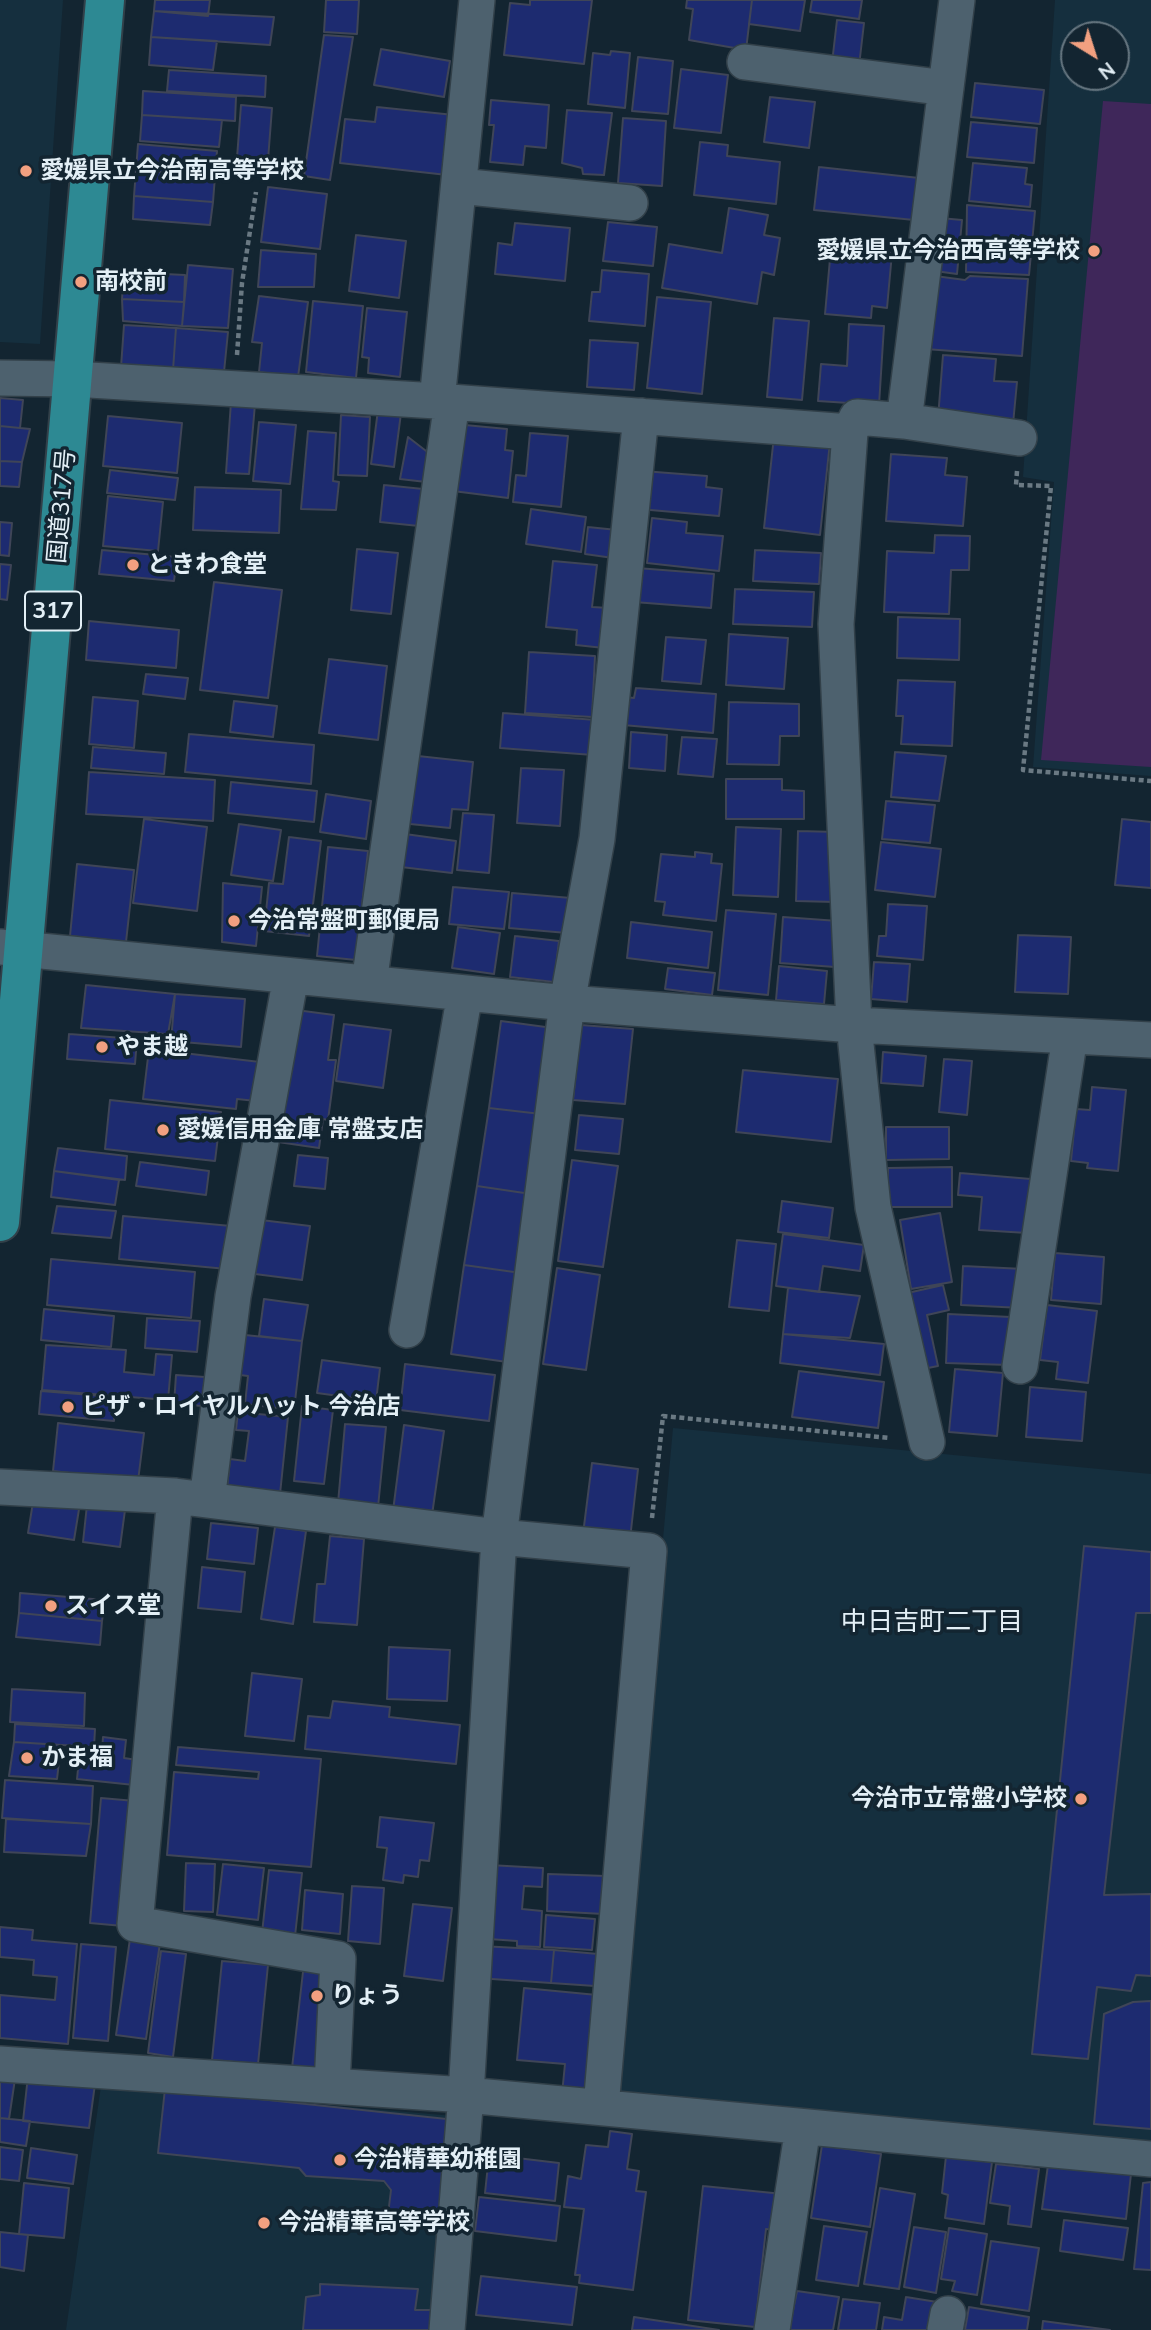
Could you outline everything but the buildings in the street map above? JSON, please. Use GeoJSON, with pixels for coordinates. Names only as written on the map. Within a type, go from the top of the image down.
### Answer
{"type":"FeatureCollection","features":[{"type":"Feature","properties":{"kind":"highway","name":"国道317号"},"geometry":{"type":"LineString","coordinates":[[0,1222],[12,948],[73,379],[105,0]]}},
{"type":"Feature","properties":{"kind":"street"},"geometry":{"type":"LineString","coordinates":[[369,983],[444,401],[459,186],[477,0]]}},
{"type":"Feature","properties":{"kind":"street"},"geometry":{"type":"LineString","coordinates":[[904,421],[957,0]]}},
{"type":"Feature","properties":{"kind":"street"},"geometry":{"type":"LineString","coordinates":[[745,62],[946,88]]}},
{"type":"Feature","properties":{"kind":"street"},"geometry":{"type":"LineString","coordinates":[[459,186],[630,203]]}},
{"type":"Feature","properties":{"kind":"street"},"geometry":{"type":"LineString","coordinates":[[0,378],[73,379],[444,401],[850,432]]}},
{"type":"Feature","properties":{"kind":"street"},"geometry":{"type":"LineString","coordinates":[[447,2330],[466,2095],[499,1536],[566,1003],[597,839],[641,416]]}},
{"type":"Feature","properties":{"kind":"street"},"geometry":{"type":"LineString","coordinates":[[927,1442],[873,1207],[854,1025],[836,624],[850,432],[857,417],[904,421],[1018,438]]}},
{"type":"Feature","properties":{"kind":"street"},"geometry":{"type":"LineString","coordinates":[[12,948],[566,1003],[854,1025],[1151,1040]]}},
{"type":"Feature","properties":{"kind":"street"},"geometry":{"type":"LineString","coordinates":[[290,976],[233,1296],[191,1498],[135,1924],[338,1959],[332,2086]]}},
{"type":"Feature","properties":{"kind":"street"},"geometry":{"type":"LineString","coordinates":[[407,1330],[465,993]]}},
{"type":"Feature","properties":{"kind":"street"},"geometry":{"type":"LineString","coordinates":[[1020,1367],[1070,1036]]}},
{"type":"Feature","properties":{"kind":"street"},"geometry":{"type":"LineString","coordinates":[[0,1487],[191,1498],[499,1536],[649,1551],[601,2107]]}},
{"type":"Feature","properties":{"kind":"street"},"geometry":{"type":"LineString","coordinates":[[0,2064],[466,2095],[1151,2160]]}},
{"type":"Feature","properties":{"kind":"street"},"geometry":{"type":"LineString","coordinates":[[772,2330],[803,2127]]}},
{"type":"Feature","properties":{"kind":"path"},"geometry":{"type":"LineString","coordinates":[[234,390],[242,283],[256,192]]}},
{"type":"Feature","properties":{"kind":"path"},"geometry":{"type":"LineString","coordinates":[[1018,438],[1016,485],[1051,486],[1023,770],[1151,781]]}},
{"type":"Feature","properties":{"kind":"path"},"geometry":{"type":"LineString","coordinates":[[649,1551],[663,1416],[927,1442]]}},
{"type":"Feature","properties":{"kind":"shaded area","name":"愛媛県立今治南高等学校"},"geometry":{"type":"Polygon","coordinates":[[[0,0],[63,0],[40,344],[0,342],[0,0]]]}},
{"type":"Feature","properties":{"kind":"shaded area","name":"愛媛県立今治西高等学校"},"geometry":{"type":"Polygon","coordinates":[[[1055,0],[1151,0],[1151,776],[1033,767],[1054,482],[1023,477],[1055,0]]]}},
{"type":"Feature","properties":{"kind":"shaded area","name":"愛媛県立今治西高等学校"},"geometry":{"type":"Polygon","coordinates":[[[1103,101],[1151,104],[1151,767],[1041,760],[1103,101]]]}},
{"type":"Feature","properties":{"kind":"shaded area"},"geometry":{"type":"Polygon","coordinates":[[[673,1428],[1151,1474],[1151,2144],[613,2093],[673,1428]]]}},
{"type":"Feature","properties":{"kind":"shaded area","name":"今治精華高等学校"},"geometry":{"type":"Polygon","coordinates":[[[101,2086],[454,2116],[437,2330],[66,2330],[101,2086]]]}},
{"type":"Feature","properties":{"kind":"place","name":"愛媛県立今治南高等学校"},"geometry":{"type":"Point","coordinates":[26,171]}},
{"type":"Feature","properties":{"kind":"place","name":"愛媛県立今治西高等学校"},"geometry":{"type":"Point","coordinates":[1094,251]}},
{"type":"Feature","properties":{"kind":"place","name":"南校前"},"geometry":{"type":"Point","coordinates":[81,282]}},
{"type":"Feature","properties":{"kind":"place","name":"ときわ食堂"},"geometry":{"type":"Point","coordinates":[133,565]}},
{"type":"Feature","properties":{"kind":"place","name":"今治常盤町郵便局"},"geometry":{"type":"Point","coordinates":[234,921]}},
{"type":"Feature","properties":{"kind":"place","name":"やま越"},"geometry":{"type":"Point","coordinates":[102,1047]}},
{"type":"Feature","properties":{"kind":"place","name":"愛媛信用金庫 常盤支店"},"geometry":{"type":"Point","coordinates":[163,1130]}},
{"type":"Feature","properties":{"kind":"place","name":"ピザ・ロイヤルハット 今治店"},"geometry":{"type":"Point","coordinates":[68,1407]}},
{"type":"Feature","properties":{"kind":"place","name":"スイス堂"},"geometry":{"type":"Point","coordinates":[51,1606]}},
{"type":"Feature","properties":{"kind":"place","name":"かま福"},"geometry":{"type":"Point","coordinates":[27,1758]}},
{"type":"Feature","properties":{"kind":"place","name":"今治市立常盤小学校"},"geometry":{"type":"Point","coordinates":[1081,1799]}},
{"type":"Feature","properties":{"kind":"place","name":"りょう"},"geometry":{"type":"Point","coordinates":[317,1996]}},
{"type":"Feature","properties":{"kind":"place","name":"今治精華幼稚園"},"geometry":{"type":"Point","coordinates":[340,2160]}},
{"type":"Feature","properties":{"kind":"place","name":"今治精華高等学校"},"geometry":{"type":"Point","coordinates":[264,2223]}},
{"type":"Feature","properties":{"kind":"district","name":"中日吉町二丁目"},"geometry":{"type":"Point","coordinates":[932,1622]}}]}
